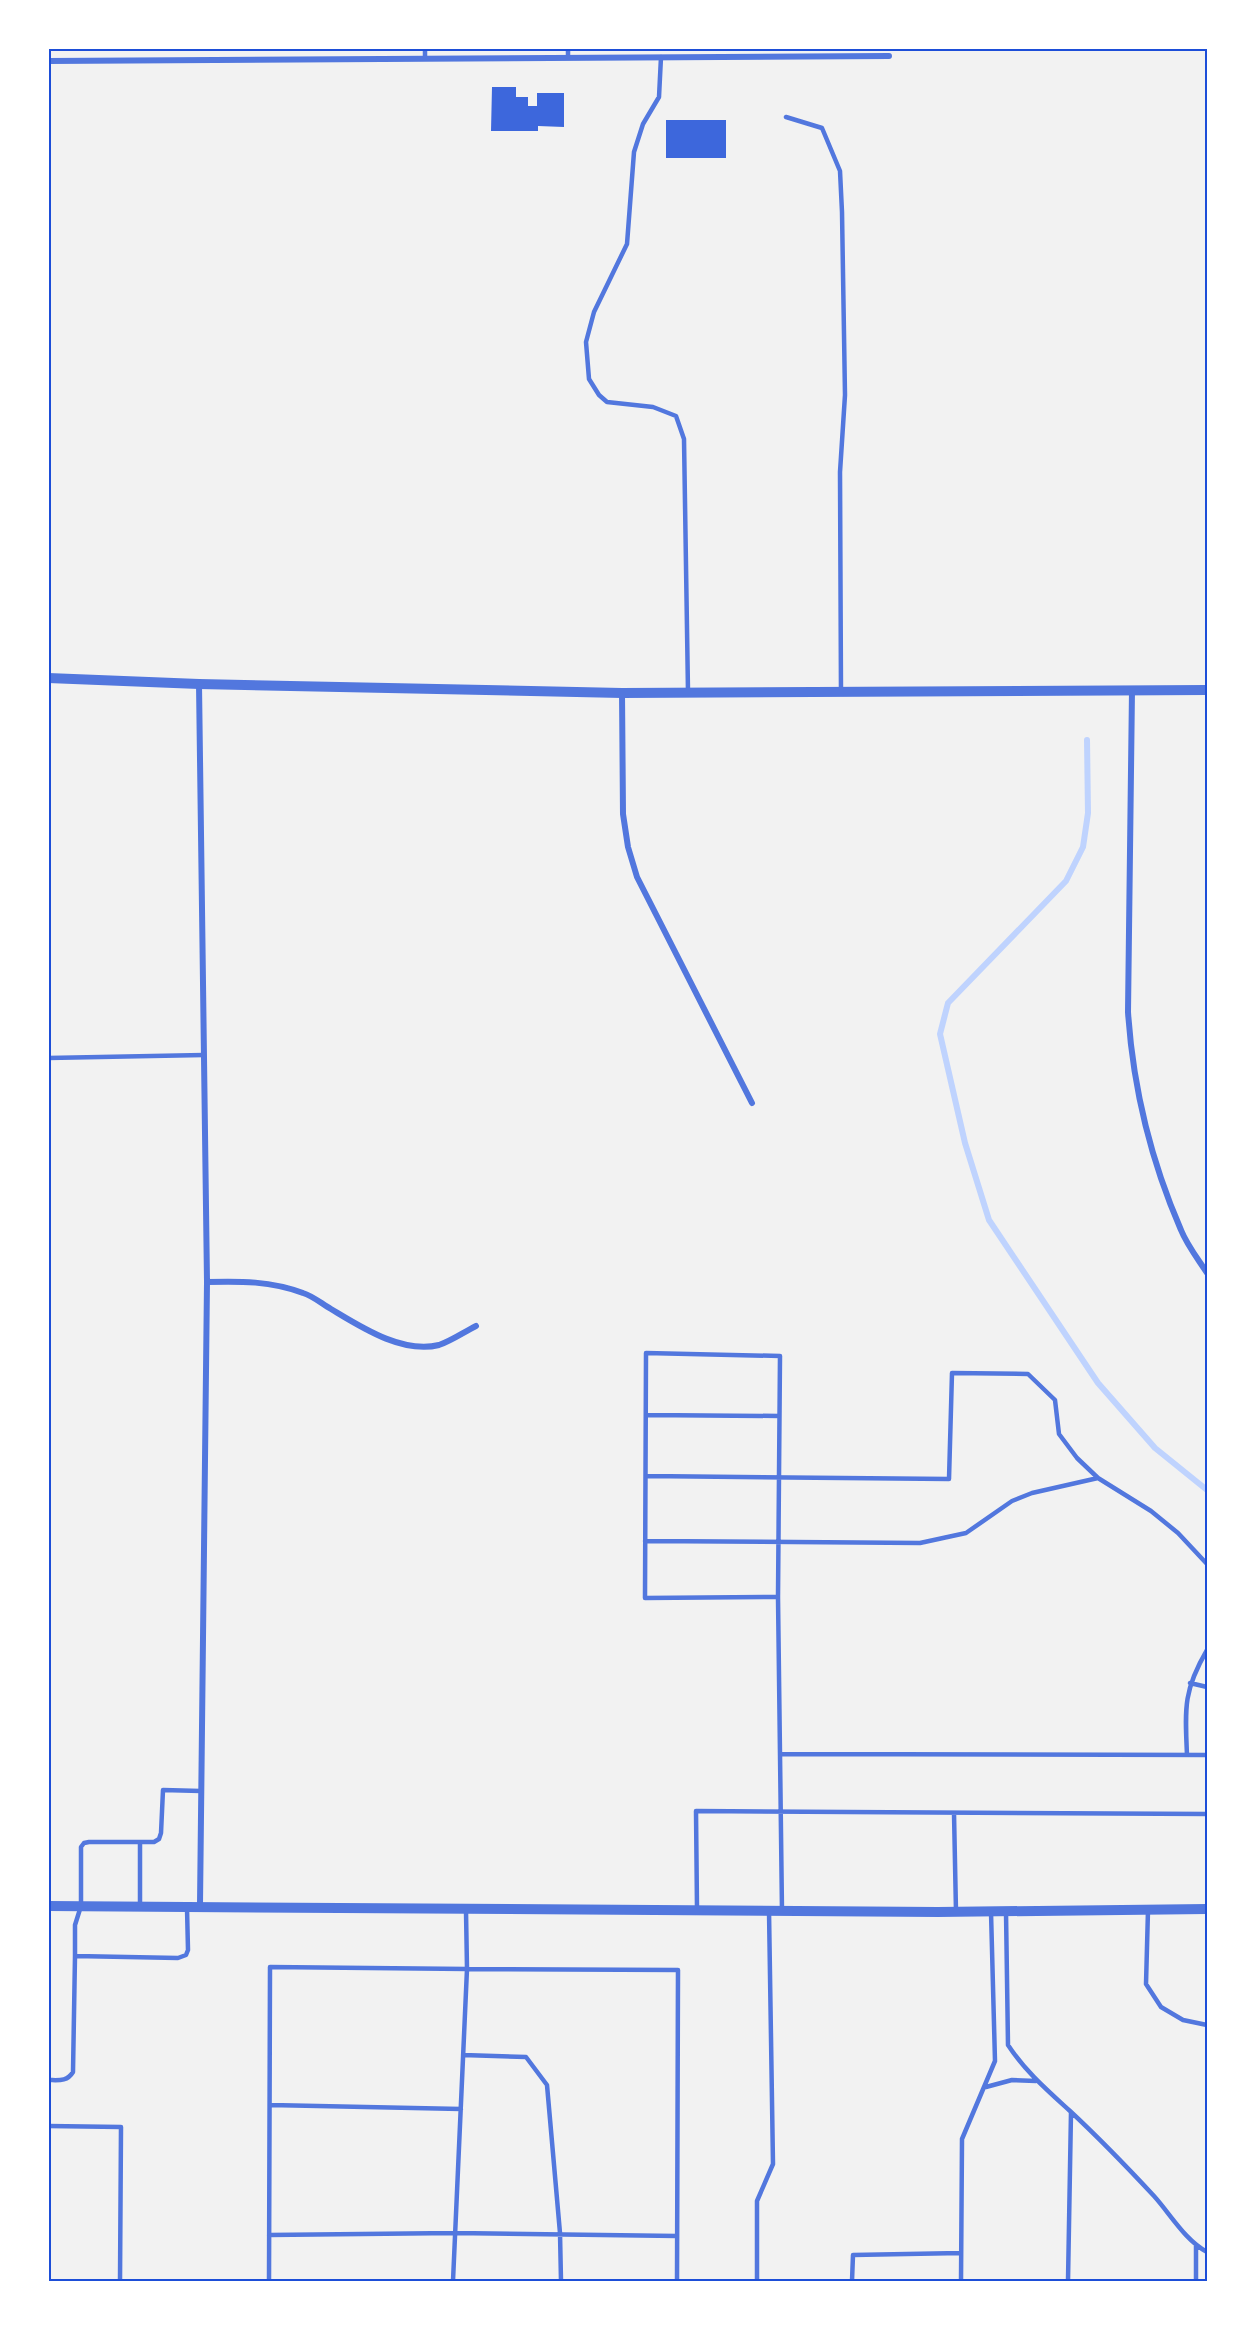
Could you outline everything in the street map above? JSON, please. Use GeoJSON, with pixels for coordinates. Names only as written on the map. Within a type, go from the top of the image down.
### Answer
{"type":"FeatureCollection","features":[{"type":"Feature","properties":{"kind":"street"},"geometry":{"type":"LineString","coordinates":[[48,61],[889,56]]}},
{"type":"Feature","properties":{"kind":"street"},"geometry":{"type":"LineString","coordinates":[[48,678],[199,684],[622,693],[1207,690]]}},
{"type":"Feature","properties":{"kind":"street"},"geometry":{"type":"LineString","coordinates":[[199,684],[207,1282],[200,1905]]}},
{"type":"Feature","properties":{"kind":"street"},"geometry":{"type":"LineString","coordinates":[[1132,690],[1128,1012],[1131,1053],[1147,1134],[1160,1173],[1181,1232],[1207,1273]]}},
{"type":"Feature","properties":{"kind":"street"},"geometry":{"type":"LineString","coordinates":[[622,693],[623,814],[628,847],[637,877],[753,1103]]}},
{"type":"Feature","properties":{"kind":"street"},"geometry":{"type":"LineString","coordinates":[[207,1282],[252,1281],[304,1293],[354,1323],[389,1340],[406,1344],[439,1345],[476,1326]]}},
{"type":"Feature","properties":{"kind":"street"},"geometry":{"type":"LineString","coordinates":[[48,1906],[200,1905],[956,1912],[1207,1909]]}},
{"type":"Feature","properties":{"kind":"lane"},"geometry":{"type":"LineString","coordinates":[[425,48],[425,57]]}},
{"type":"Feature","properties":{"kind":"lane"},"geometry":{"type":"LineString","coordinates":[[568,48],[568,57]]}},
{"type":"Feature","properties":{"kind":"lane"},"geometry":{"type":"LineString","coordinates":[[661,57],[659,97],[644,124],[634,152],[627,244],[594,312],[586,342],[589,379],[599,395],[607,402],[653,407],[676,416],[684,439],[688,692]]}},
{"type":"Feature","properties":{"kind":"lane"},"geometry":{"type":"LineString","coordinates":[[786,117],[822,128],[840,171],[845,395],[840,472],[841,692]]}},
{"type":"Feature","properties":{"kind":"lane"},"geometry":{"type":"LineString","coordinates":[[48,1058],[204,1055]]}},
{"type":"Feature","properties":{"kind":"lane"},"geometry":{"type":"LineString","coordinates":[[778,1597],[645,1598],[646,1353],[780,1356],[778,1597],[782,1911]]}},
{"type":"Feature","properties":{"kind":"lane"},"geometry":{"type":"LineString","coordinates":[[646,1476],[949,1479],[952,1373],[1029,1374],[1055,1400],[1059,1434],[1077,1458],[1098,1478],[1151,1511],[1178,1533],[1207,1564]]}},
{"type":"Feature","properties":{"kind":"lane"},"geometry":{"type":"LineString","coordinates":[[646,1415],[779,1416]]}},
{"type":"Feature","properties":{"kind":"lane"},"geometry":{"type":"LineString","coordinates":[[645,1541],[920,1543],[966,1533],[1012,1501],[1032,1493],[1098,1478]]}},
{"type":"Feature","properties":{"kind":"lane"},"geometry":{"type":"LineString","coordinates":[[1187,1755],[1185,1706],[1190,1683],[1207,1650]]}},
{"type":"Feature","properties":{"kind":"lane"},"geometry":{"type":"LineString","coordinates":[[1190,1683],[1207,1687]]}},
{"type":"Feature","properties":{"kind":"lane"},"geometry":{"type":"LineString","coordinates":[[780,1754],[1207,1755]]}},
{"type":"Feature","properties":{"kind":"lane"},"geometry":{"type":"LineString","coordinates":[[48,2080],[64,2080],[73,2072],[75,1925],[81,1906],[81,1847],[84,1843],[154,1842],[159,1839],[163,1790],[201,1791]]}},
{"type":"Feature","properties":{"kind":"lane"},"geometry":{"type":"LineString","coordinates":[[697,1910],[696,1811],[1207,1814]]}},
{"type":"Feature","properties":{"kind":"lane"},"geometry":{"type":"LineString","coordinates":[[954,1813],[956,1912]]}},
{"type":"Feature","properties":{"kind":"lane"},"geometry":{"type":"LineString","coordinates":[[140,1842],[140,1905]]}},
{"type":"Feature","properties":{"kind":"lane"},"geometry":{"type":"LineString","coordinates":[[75,1956],[178,1958],[186,1955],[188,1950],[187,1905]]}},
{"type":"Feature","properties":{"kind":"lane"},"geometry":{"type":"LineString","coordinates":[[453,2281],[467,1969],[466,1908]]}},
{"type":"Feature","properties":{"kind":"lane"},"geometry":{"type":"LineString","coordinates":[[1148,1910],[1146,1984],[1161,2007],[1183,2020],[1207,2025]]}},
{"type":"Feature","properties":{"kind":"lane"},"geometry":{"type":"LineString","coordinates":[[757,2281],[757,2201],[773,2164],[769,1911]]}},
{"type":"Feature","properties":{"kind":"lane"},"geometry":{"type":"LineString","coordinates":[[1006,1911],[1008,2045],[1036,2081],[1071,2112],[1154,2197],[1196,2246],[1207,2252]]}},
{"type":"Feature","properties":{"kind":"lane"},"geometry":{"type":"LineString","coordinates":[[961,2281],[962,2139],[986,2087],[995,2061],[991,1912]]}},
{"type":"Feature","properties":{"kind":"lane"},"geometry":{"type":"LineString","coordinates":[[269,2281],[270,1967],[678,1970],[677,2281]]}},
{"type":"Feature","properties":{"kind":"lane"},"geometry":{"type":"LineString","coordinates":[[463,2055],[526,2057],[547,2085],[561,2234],[561,2281]]}},
{"type":"Feature","properties":{"kind":"lane"},"geometry":{"type":"LineString","coordinates":[[986,2087],[1012,2080],[1036,2081]]}},
{"type":"Feature","properties":{"kind":"lane"},"geometry":{"type":"LineString","coordinates":[[270,2105],[461,2109]]}},
{"type":"Feature","properties":{"kind":"lane"},"geometry":{"type":"LineString","coordinates":[[1068,2281],[1071,2112]]}},
{"type":"Feature","properties":{"kind":"lane"},"geometry":{"type":"LineString","coordinates":[[48,2126],[121,2127],[120,2281]]}},
{"type":"Feature","properties":{"kind":"lane"},"geometry":{"type":"LineString","coordinates":[[269,2235],[454,2233],[677,2236]]}},
{"type":"Feature","properties":{"kind":"lane"},"geometry":{"type":"LineString","coordinates":[[1196,2246],[1196,2281]]}},
{"type":"Feature","properties":{"kind":"lane"},"geometry":{"type":"LineString","coordinates":[[852,2281],[853,2255],[961,2253]]}},
{"type":"Feature","properties":{"kind":"building"},"geometry":{"type":"Polygon","coordinates":[[[492,87],[516,87],[516,97],[528,97],[528,106],[537,106],[537,93],[564,93],[564,127],[538,126],[538,131],[491,131],[492,87]]]}},
{"type":"Feature","properties":{"kind":"building"},"geometry":{"type":"Polygon","coordinates":[[[666,120],[726,120],[726,158],[666,158],[666,120]]]}},
{"type":"Feature","properties":{"kind":"waterway"},"geometry":{"type":"LineString","coordinates":[[1087,740],[1088,813],[1083,847],[1066,881],[948,1003],[940,1034],[965,1143],[989,1220],[1098,1383],[1155,1448],[1207,1490]]}}]}
